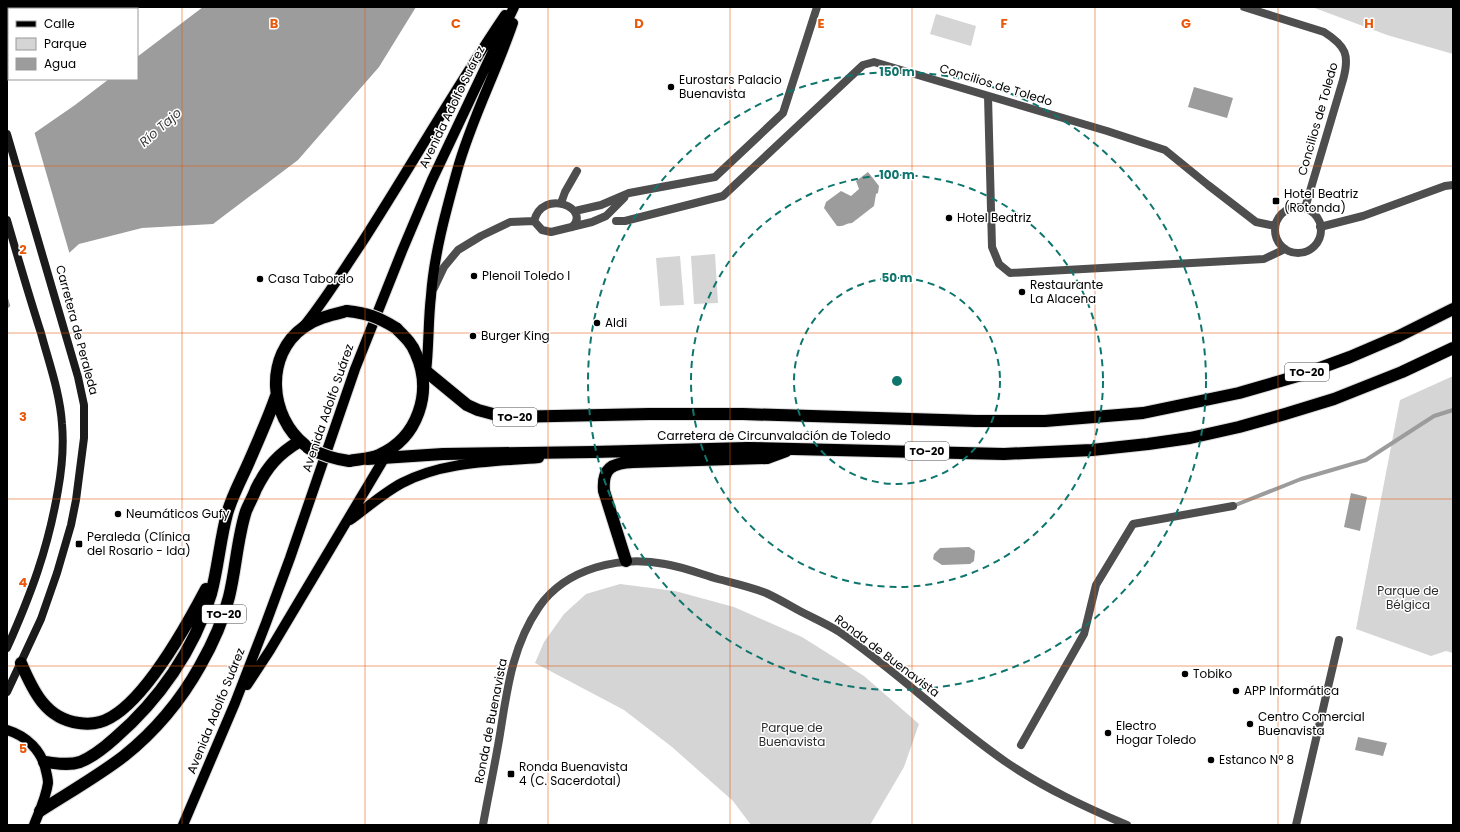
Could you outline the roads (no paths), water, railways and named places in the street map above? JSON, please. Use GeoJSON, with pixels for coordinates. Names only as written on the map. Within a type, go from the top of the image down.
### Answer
{"type":"FeatureCollection","features":[{"type":"Feature","properties":{"kind":"highway"},"geometry":{"type":"LineString","coordinates":[[1436,317],[1453,303]]}},
{"type":"Feature","properties":{"kind":"highway","name":"Carretera de Circunvalación de Toledo"},"geometry":{"type":"LineString","coordinates":[[424,374],[467,405],[478,410],[504,417],[743,414],[976,421],[1045,421],[1143,413],[1239,393],[1350,357],[1400,336],[1453,308]]}},
{"type":"Feature","properties":{"kind":"highway","name":"Carretera de Circunvalación de Toledo"},"geometry":{"type":"LineString","coordinates":[[388,453],[403,438],[412,426],[419,412],[423,397],[424,374],[416,353],[407,339],[396,328],[375,316],[347,311],[323,316],[303,328],[292,338],[283,351],[276,373],[276,396],[280,413],[288,428],[304,445],[328,457],[349,461],[366,459],[388,453],[443,454],[793,448],[1004,454],[1092,450],[1148,444],[1204,435],[1285,414],[1334,399],[1388,378],[1453,348]]}},
{"type":"Feature","properties":{"kind":"highway","name":"Carretera de Circunvalación de Toledo"},"geometry":{"type":"LineString","coordinates":[[44,762],[72,764],[81,761],[101,750],[133,722],[166,684],[186,654],[200,624],[210,594],[229,508],[265,427],[276,396]]}},
{"type":"Feature","properties":{"kind":"highway","name":"TO-20"},"geometry":{"type":"LineString","coordinates":[[40,810],[125,755],[150,731],[185,689],[200,666],[224,614],[229,597],[242,524],[246,510],[260,482],[272,463],[285,450],[304,445]]}},
{"type":"Feature","properties":{"kind":"highway"},"geometry":{"type":"LineString","coordinates":[[626,561],[604,491],[603,482],[605,474],[611,466],[627,462],[767,458],[793,448]]}},
{"type":"Feature","properties":{"kind":"highway"},"geometry":{"type":"LineString","coordinates":[[21,664],[34,692],[50,711],[72,722],[86,724],[101,722],[121,710],[140,694],[181,635],[216,571]]}},
{"type":"Feature","properties":{"kind":"main road"},"geometry":{"type":"LineString","coordinates":[[303,328],[318,308],[382,211],[456,89],[510,7]]}},
{"type":"Feature","properties":{"kind":"main road","name":"Avenida Adolfo Suárez"},"geometry":{"type":"LineString","coordinates":[[183,825],[235,703],[290,558],[355,369],[402,251],[432,180],[514,7]]}},
{"type":"Feature","properties":{"kind":"main road"},"geometry":{"type":"LineString","coordinates":[[424,374],[431,294],[445,217],[457,169],[504,48],[518,7]]}},
{"type":"Feature","properties":{"kind":"main road","name":"Carretera de Peraleda"},"geometry":{"type":"LineString","coordinates":[[7,134],[78,377],[84,405],[84,438],[76,500],[65,548],[42,619],[7,692]]}},
{"type":"Feature","properties":{"kind":"main road"},"geometry":{"type":"LineString","coordinates":[[7,220],[56,384],[62,423],[63,444],[62,464],[53,522],[40,567],[26,605],[7,648]]}},
{"type":"Feature","properties":{"kind":"main road"},"geometry":{"type":"LineString","coordinates":[[345,524],[396,487],[418,476],[434,471],[470,463],[593,452]]}},
{"type":"Feature","properties":{"kind":"main road"},"geometry":{"type":"LineString","coordinates":[[235,703],[270,650],[388,453]]}},
{"type":"Feature","properties":{"kind":"main road"},"geometry":{"type":"LineString","coordinates":[[7,730],[15,732],[33,744],[44,762],[48,782],[34,825]]}},
{"type":"Feature","properties":{"kind":"street"},"geometry":{"type":"LineString","coordinates":[[575,211],[601,205],[629,193],[714,177],[783,113],[817,7]]}},
{"type":"Feature","properties":{"kind":"street","name":"Concilios de Toledo"},"geometry":{"type":"LineString","coordinates":[[1244,7],[1324,32],[1341,46],[1347,59],[1347,66],[1305,208]]}},
{"type":"Feature","properties":{"kind":"street","name":"Concilios de Toledo"},"geometry":{"type":"LineString","coordinates":[[616,221],[625,221],[723,196],[863,65],[874,62],[1165,150],[1208,186],[1256,222],[1275,226]]}},
{"type":"Feature","properties":{"kind":"street"},"geometry":{"type":"LineString","coordinates":[[988,96],[992,247],[999,264],[1010,273],[1264,259],[1285,249]]}},
{"type":"Feature","properties":{"kind":"street"},"geometry":{"type":"LineString","coordinates":[[561,203],[576,171]]}},
{"type":"Feature","properties":{"kind":"street"},"geometry":{"type":"LineString","coordinates":[[1320,227],[1363,216],[1445,186],[1453,185]]}},
{"type":"Feature","properties":{"kind":"street"},"geometry":{"type":"LineString","coordinates":[[534,221],[542,230],[551,232],[592,222],[606,216],[629,193]]}},
{"type":"Feature","properties":{"kind":"street"},"geometry":{"type":"LineString","coordinates":[[534,221],[536,213],[546,204],[561,203],[569,206],[575,211],[577,223],[572,227]]}},
{"type":"Feature","properties":{"kind":"street"},"geometry":{"type":"LineString","coordinates":[[1288,208],[1305,208],[1315,215],[1320,227],[1318,241],[1307,251],[1292,252],[1285,249],[1277,239],[1275,226],[1277,219],[1288,208]]}},
{"type":"Feature","properties":{"kind":"street"},"geometry":{"type":"LineString","coordinates":[[431,294],[444,267],[458,250],[481,236],[510,222],[534,221]]}},
{"type":"Feature","properties":{"kind":"street"},"geometry":{"type":"LineString","coordinates":[[1021,745],[1084,634],[1096,586],[1133,524],[1233,506]]}},
{"type":"Feature","properties":{"kind":"street","name":"Ronda de Buenavista"},"geometry":{"type":"LineString","coordinates":[[483,825],[508,682],[517,650],[532,619],[552,592],[565,581],[585,571],[626,561],[647,561],[667,564],[764,592],[821,622],[837,631],[862,649],[972,737],[1017,769],[1052,790],[1127,825]]}},
{"type":"Feature","properties":{"kind":"street"},"geometry":{"type":"LineString","coordinates":[[1296,825],[1339,640]]}},
{"type":"Feature","properties":{"kind":"water","name":"Río Tajo"},"geometry":{"type":"Polygon","coordinates":[[[203,7],[416,7],[379,67],[298,160],[213,224],[142,228],[79,244],[7,309],[7,152],[75,105],[108,80],[138,80],[138,56],[203,7]]]}},
{"type":"Feature","properties":{"kind":"water"},"geometry":{"type":"Polygon","coordinates":[[[1194,87],[1233,98],[1227,118],[1188,107],[1194,87]]]}},
{"type":"Feature","properties":{"kind":"water"},"geometry":{"type":"Polygon","coordinates":[[[868,172],[879,186],[874,206],[852,223],[837,226],[824,208],[826,202],[841,191],[851,196],[859,189],[856,181],[868,172]]]}},
{"type":"Feature","properties":{"kind":"water"},"geometry":{"type":"Polygon","coordinates":[[[1351,493],[1367,497],[1360,531],[1344,527],[1351,493]]]}},
{"type":"Feature","properties":{"kind":"water"},"geometry":{"type":"Polygon","coordinates":[[[969,547],[975,551],[974,561],[970,564],[942,565],[933,559],[934,554],[940,548],[969,547]]]}},
{"type":"Feature","properties":{"kind":"water"},"geometry":{"type":"Polygon","coordinates":[[[1358,737],[1387,743],[1383,756],[1355,750],[1358,737]]]}},
{"type":"Feature","properties":{"kind":"waterway"},"geometry":{"type":"LineString","coordinates":[[1233,506],[1301,479],[1366,460],[1434,416],[1453,410]]}},
{"type":"Feature","properties":{"kind":"place","name":"Eurostars Palacio Buenavista"},"geometry":{"type":"Point","coordinates":[671,87]}},
{"type":"Feature","properties":{"kind":"place","name":"Hotel Beatriz (Rotonda)"},"geometry":{"type":"Point","coordinates":[1276,201]}},
{"type":"Feature","properties":{"kind":"place","name":"Hotel Beatriz"},"geometry":{"type":"Point","coordinates":[949,218]}},
{"type":"Feature","properties":{"kind":"place","name":"Plenoil Toledo I"},"geometry":{"type":"Point","coordinates":[474,276]}},
{"type":"Feature","properties":{"kind":"place","name":"Casa Tabordo"},"geometry":{"type":"Point","coordinates":[260,279]}},
{"type":"Feature","properties":{"kind":"place","name":"Restaurante La Alacena"},"geometry":{"type":"Point","coordinates":[1022,292]}},
{"type":"Feature","properties":{"kind":"place","name":"Aldi"},"geometry":{"type":"Point","coordinates":[597,323]}},
{"type":"Feature","properties":{"kind":"place","name":"Burger King"},"geometry":{"type":"Point","coordinates":[473,336]}},
{"type":"Feature","properties":{"kind":"place","name":"Neumáticos Gufy"},"geometry":{"type":"Point","coordinates":[118,514]}},
{"type":"Feature","properties":{"kind":"place","name":"Peraleda (Clínica del Rosario - Ida)"},"geometry":{"type":"Point","coordinates":[79,544]}},
{"type":"Feature","properties":{"kind":"place","name":"Tobiko"},"geometry":{"type":"Point","coordinates":[1185,674]}},
{"type":"Feature","properties":{"kind":"place","name":"APP Informática"},"geometry":{"type":"Point","coordinates":[1236,691]}},
{"type":"Feature","properties":{"kind":"place","name":"Centro Comercial Buenavista"},"geometry":{"type":"Point","coordinates":[1250,724]}},
{"type":"Feature","properties":{"kind":"place","name":"Electro Hogar Toledo"},"geometry":{"type":"Point","coordinates":[1108,733]}},
{"type":"Feature","properties":{"kind":"place","name":"Estanco Nº 8"},"geometry":{"type":"Point","coordinates":[1211,760]}},
{"type":"Feature","properties":{"kind":"place","name":"Ronda Buenavista 4 (C. Sacerdotal)"},"geometry":{"type":"Point","coordinates":[511,774]}},
{"type":"Feature","properties":{"kind":"park label","name":"Parque de Bélgica"},"geometry":{"type":"Point","coordinates":[1408,598]}},
{"type":"Feature","properties":{"kind":"park label","name":"Parque de Buenavista"},"geometry":{"type":"Point","coordinates":[792,735]}}]}
